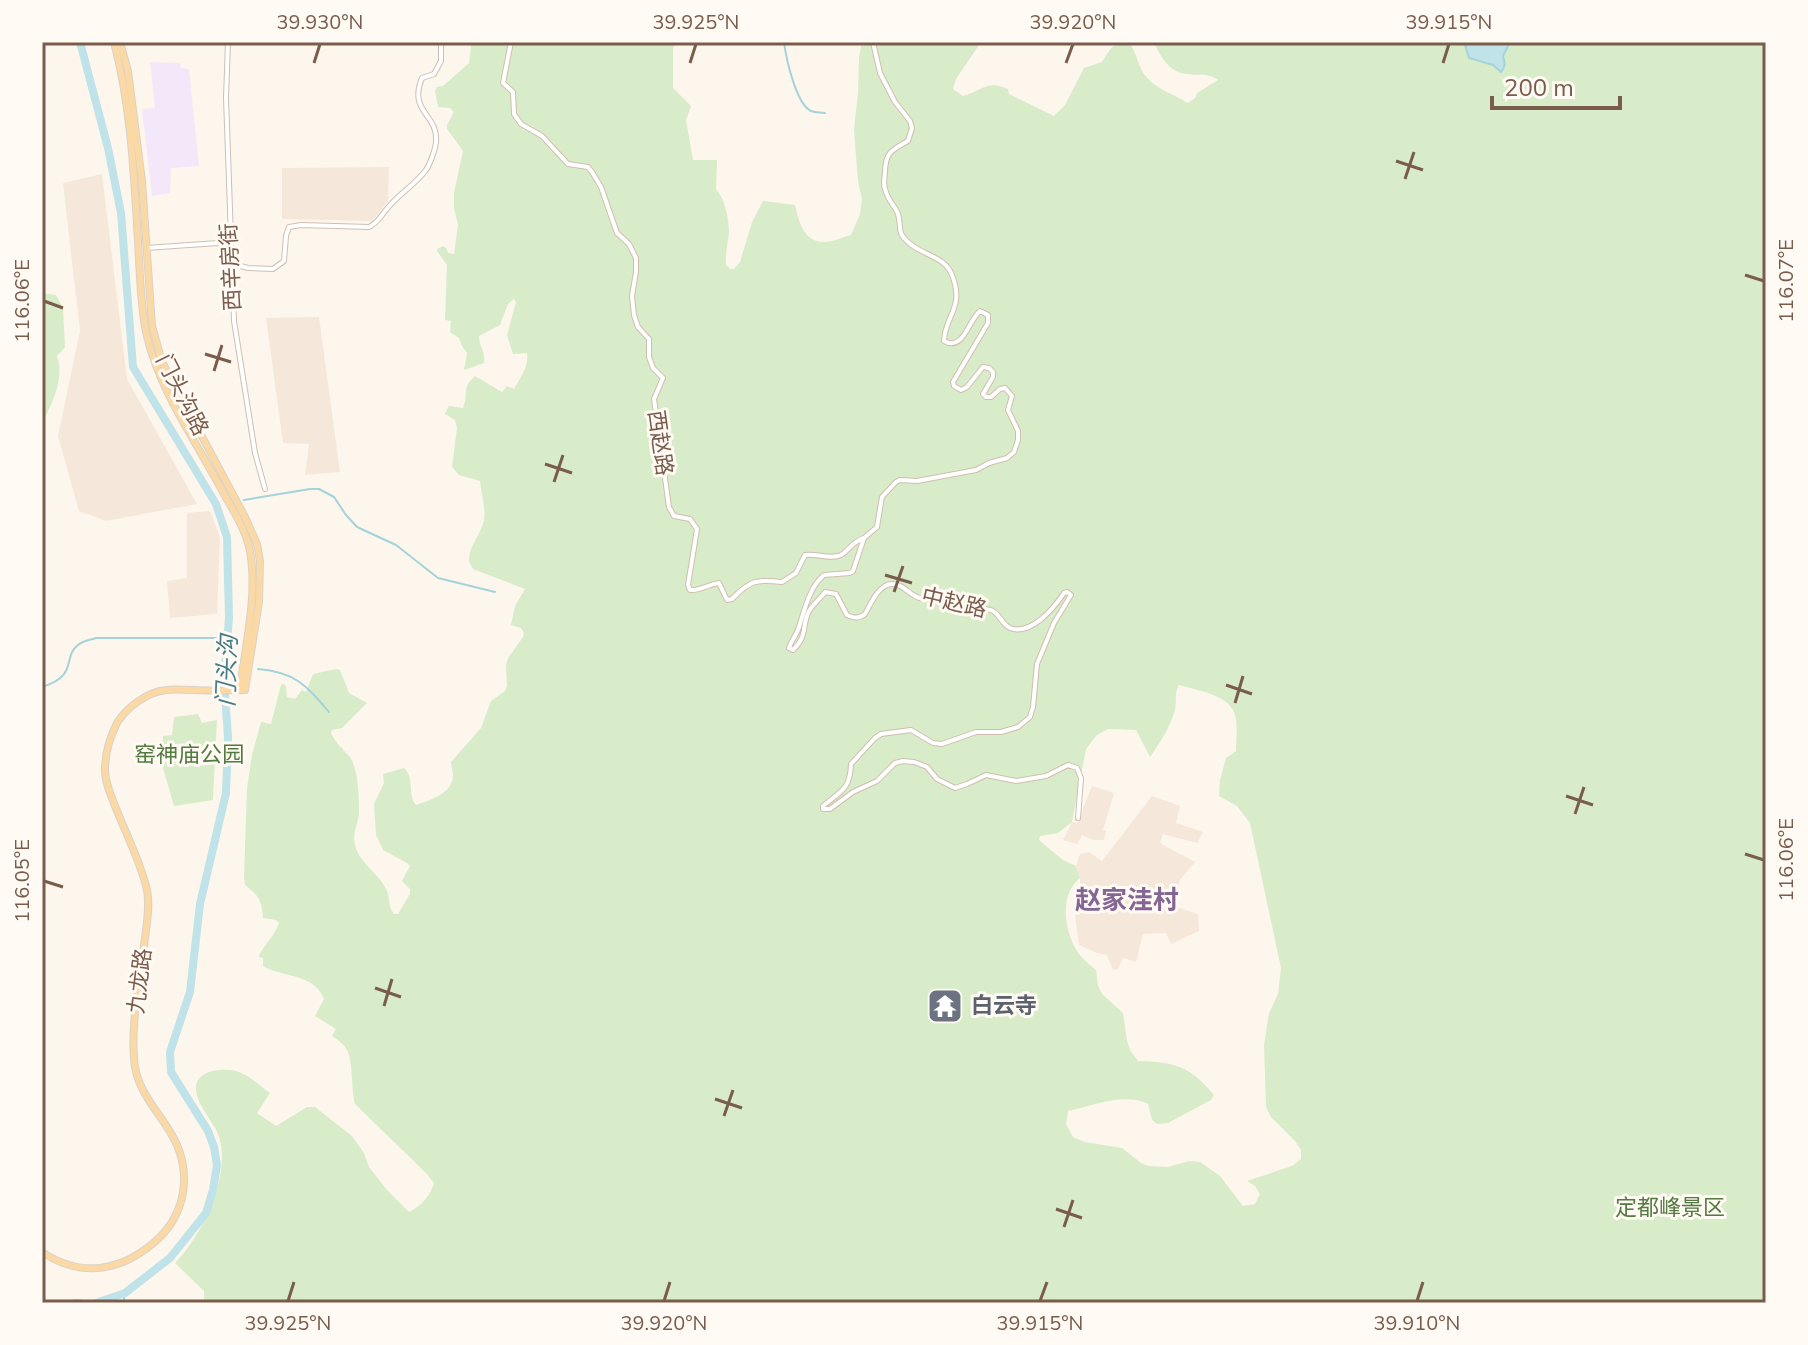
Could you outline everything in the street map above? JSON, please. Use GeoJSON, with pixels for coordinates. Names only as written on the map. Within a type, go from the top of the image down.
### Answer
{"type":"FeatureCollection","features":[{"type":"Feature","properties":{"kind":"main road","name":"门头沟路"},"geometry":{"type":"LineString","coordinates":[[114,42],[120,66],[135,185],[143,314],[153,358],[178,412],[244,532],[249,549],[252,591],[240,690]]}},
{"type":"Feature","properties":{"kind":"main road","name":"门头沟路"},"geometry":{"type":"LineString","coordinates":[[120,42],[128,71],[142,181],[152,326],[162,362],[257,544],[260,561],[259,602],[240,690]]}},
{"type":"Feature","properties":{"kind":"main road","name":"九龙路"},"geometry":{"type":"LineString","coordinates":[[42,1252],[73,1266],[114,1266],[132,1259],[149,1247],[168,1229],[179,1208],[184,1182],[183,1161],[176,1140],[139,1086],[134,1060],[148,891],[111,796],[105,771],[108,748],[118,722],[138,700],[163,690],[240,690]]}},
{"type":"Feature","properties":{"kind":"street","name":"西辛房街"},"geometry":{"type":"LineString","coordinates":[[228,42],[226,98],[234,321],[255,453],[265,489]]}},
{"type":"Feature","properties":{"kind":"street"},"geometry":{"type":"LineString","coordinates":[[232,264],[273,269],[284,261],[289,227],[369,227],[376,224],[388,207],[426,170],[436,142],[433,123],[422,111],[418,100],[422,78],[434,74],[441,61],[441,42]]}},
{"type":"Feature","properties":{"kind":"street","name":"西赵路"},"geometry":{"type":"LineString","coordinates":[[511,42],[503,83],[513,92],[514,114],[527,129],[542,136],[568,164],[588,167],[601,187],[617,233],[629,244],[636,258],[632,296],[634,315],[638,327],[649,339],[649,357],[653,368],[663,378],[654,399],[669,507],[674,516],[690,519],[697,529],[688,585],[690,590],[719,583],[727,600],[732,599],[743,588],[760,580],[782,582],[796,573],[805,555],[841,555],[854,541],[864,538]]}},
{"type":"Feature","properties":{"kind":"street","name":"中赵路"},"geometry":{"type":"LineString","coordinates":[[873,42],[880,73],[912,128],[908,141],[891,151],[885,160],[886,194],[898,215],[900,233],[905,240],[941,261],[952,272],[956,307],[944,341],[954,345],[961,340],[975,315],[980,311],[988,315],[988,323],[953,382],[954,386],[961,390],[967,387],[983,367],[989,368],[993,377],[983,394],[991,397],[1005,388],[1010,392],[1012,396],[1008,410],[1018,431],[1018,440],[1014,452],[1007,458],[976,470],[917,481],[900,480],[885,493],[877,527],[864,538],[853,571],[824,575],[815,584],[789,648],[793,650],[798,645],[804,634],[808,613],[825,592],[836,594],[847,615],[854,618],[865,614],[882,587],[891,583],[922,598],[948,601],[969,609],[990,609],[1003,624],[1017,629],[1029,628],[1058,603],[1064,593],[1071,595],[1054,623],[1037,664],[1030,717],[1018,727],[1001,732],[976,732],[942,744],[933,743],[911,730],[881,734],[851,764],[850,780],[846,787],[823,809],[830,809],[853,792],[877,781],[895,763],[903,761],[927,767],[937,779],[955,788],[986,775],[1016,781],[1046,776],[1068,765],[1080,772],[1078,818]]}},
{"type":"Feature","properties":{"kind":"street"},"geometry":{"type":"LineString","coordinates":[[146,248],[218,243],[231,245]]}},
{"type":"Feature","properties":{"kind":"shaded area"},"geometry":{"type":"Polygon","coordinates":[[[150,62],[180,63],[181,68],[189,69],[199,166],[171,168],[170,193],[152,196],[142,109],[155,108],[150,62]]]}},
{"type":"Feature","properties":{"kind":"shaded area"},"geometry":{"type":"Polygon","coordinates":[[[389,167],[388,201],[372,221],[282,219],[282,168],[389,167]]]}},
{"type":"Feature","properties":{"kind":"shaded area"},"geometry":{"type":"Polygon","coordinates":[[[102,174],[127,379],[197,504],[106,521],[79,511],[58,436],[80,331],[63,183],[102,174]]]}},
{"type":"Feature","properties":{"kind":"shaded area"},"geometry":{"type":"Polygon","coordinates":[[[319,317],[340,472],[305,475],[309,444],[283,443],[266,318],[319,317]]]}},
{"type":"Feature","properties":{"kind":"shaded area"},"geometry":{"type":"Polygon","coordinates":[[[210,511],[220,537],[217,614],[170,618],[167,581],[187,578],[187,513],[210,511]]]}},
{"type":"Feature","properties":{"kind":"shaded area"},"geometry":{"type":"Polygon","coordinates":[[[1092,786],[1114,793],[1103,830],[1106,831],[1104,840],[1093,840],[1082,835],[1077,844],[1063,840],[1072,822],[1077,823],[1092,786]]]}},
{"type":"Feature","properties":{"kind":"shaded area"},"geometry":{"type":"Polygon","coordinates":[[[1152,796],[1180,806],[1176,823],[1203,832],[1197,843],[1163,834],[1160,843],[1195,862],[1180,880],[1173,906],[1198,914],[1199,931],[1171,944],[1166,933],[1143,934],[1136,962],[1123,958],[1118,969],[1113,970],[1107,955],[1079,945],[1075,915],[1083,912],[1085,905],[1080,903],[1080,878],[1076,866],[1080,854],[1089,852],[1102,861],[1152,796]]]}},
{"type":"Feature","properties":{"kind":"green space","name":"定都峰景区"},"geometry":{"type":"Polygon","coordinates":[[[468,42],[675,42],[673,88],[691,106],[686,120],[693,160],[717,160],[716,189],[724,204],[729,227],[726,265],[734,269],[740,262],[752,222],[763,201],[795,205],[804,230],[812,239],[825,242],[851,235],[860,214],[862,199],[854,130],[862,42],[981,42],[956,79],[953,89],[963,96],[990,86],[1001,86],[1008,89],[1009,94],[1054,116],[1065,105],[1084,68],[1102,62],[1110,50],[1119,44],[1130,44],[1144,74],[1153,83],[1188,103],[1197,93],[1218,80],[1210,76],[1180,73],[1162,58],[1154,42],[1766,42],[1766,1303],[204,1303],[204,1291],[175,1263],[204,1220],[218,1184],[221,1166],[222,1149],[218,1134],[196,1091],[199,1078],[205,1074],[233,1070],[251,1079],[270,1093],[257,1113],[276,1126],[307,1107],[315,1107],[352,1136],[369,1167],[409,1212],[424,1200],[434,1183],[355,1104],[347,1050],[332,1036],[336,1029],[315,1016],[324,999],[319,991],[306,980],[263,966],[263,958],[259,955],[279,923],[263,918],[260,902],[245,885],[244,877],[247,788],[261,722],[271,724],[281,685],[286,686],[287,697],[295,699],[302,690],[306,692],[313,674],[336,669],[340,670],[349,693],[367,703],[342,728],[331,733],[350,757],[357,777],[359,814],[355,845],[384,885],[392,911],[398,914],[410,894],[410,889],[402,881],[410,866],[383,850],[376,835],[374,804],[384,783],[383,774],[404,768],[416,805],[445,792],[452,782],[451,762],[481,728],[491,701],[505,691],[508,658],[523,637],[521,628],[511,625],[515,606],[525,589],[473,569],[469,562],[470,551],[484,520],[480,481],[459,475],[452,467],[457,428],[455,420],[445,414],[449,406],[463,408],[467,388],[475,376],[502,392],[507,386],[514,389],[527,363],[527,353],[513,354],[507,335],[516,302],[514,299],[508,304],[500,325],[479,336],[484,363],[464,370],[467,353],[459,338],[450,332],[451,321],[445,320],[447,265],[437,249],[443,246],[448,253],[454,254],[458,225],[454,193],[463,151],[447,129],[454,112],[450,108],[438,107],[435,91],[469,63],[471,47],[468,42]],[[1179,685],[1171,722],[1150,757],[1136,730],[1108,729],[1097,735],[1086,749],[1072,822],[1058,833],[1040,836],[1039,840],[1063,860],[1076,866],[1080,878],[1073,885],[1066,903],[1069,933],[1079,954],[1096,970],[1102,994],[1123,1013],[1130,1050],[1138,1061],[1172,1065],[1189,1072],[1214,1095],[1211,1100],[1168,1123],[1157,1124],[1152,1120],[1148,1104],[1129,1099],[1068,1111],[1066,1124],[1073,1137],[1122,1148],[1149,1166],[1168,1167],[1189,1161],[1200,1162],[1220,1176],[1243,1206],[1255,1204],[1260,1194],[1247,1181],[1292,1166],[1301,1159],[1301,1150],[1295,1141],[1271,1117],[1266,1107],[1264,1045],[1269,1013],[1278,994],[1281,968],[1250,823],[1237,806],[1219,796],[1226,758],[1236,751],[1235,714],[1223,700],[1179,685]]]}},
{"type":"Feature","properties":{"kind":"green space"},"geometry":{"type":"Polygon","coordinates":[[[42,293],[56,295],[63,308],[65,347],[57,356],[58,382],[42,423],[42,293]]]}},
{"type":"Feature","properties":{"kind":"green space","name":"窑神庙公园"},"geometry":{"type":"Polygon","coordinates":[[[198,714],[202,723],[217,720],[213,800],[174,806],[163,768],[163,736],[172,735],[174,717],[198,714]]]}},
{"type":"Feature","properties":{"kind":"water"},"geometry":{"type":"Polygon","coordinates":[[[1464,42],[1510,42],[1503,56],[1504,68],[1501,72],[1493,65],[1469,58],[1464,42]]]}},
{"type":"Feature","properties":{"kind":"waterway","name":"门头沟"},"geometry":{"type":"LineString","coordinates":[[80,42],[108,148],[121,213],[133,367],[216,504],[227,537],[229,618],[224,680],[228,737],[226,793],[200,904],[190,992],[170,1052],[171,1072],[208,1131],[214,1147],[217,1165],[213,1190],[206,1213],[170,1258],[125,1293],[96,1303]]}},
{"type":"Feature","properties":{"kind":"waterway"},"geometry":{"type":"LineString","coordinates":[[784,42],[801,100],[811,111],[825,113]]}},
{"type":"Feature","properties":{"kind":"waterway"},"geometry":{"type":"LineString","coordinates":[[244,500],[319,489],[334,497],[357,527],[396,545],[438,578],[495,592]]}},
{"type":"Feature","properties":{"kind":"waterway"},"geometry":{"type":"LineString","coordinates":[[42,687],[61,677],[78,645],[96,638],[228,638]]}},
{"type":"Feature","properties":{"kind":"waterway"},"geometry":{"type":"LineString","coordinates":[[258,669],[291,677],[313,694],[329,712]]}},
{"type":"Feature","properties":{"kind":"waterway"},"geometry":{"type":"LineString","coordinates":[[123,1303],[125,1293]]}},
{"type":"Feature","properties":{"kind":"place","name":"白云寺"},"geometry":{"type":"Point","coordinates":[945,1006]}},
{"type":"Feature","properties":{"kind":"district","name":"赵家洼村"},"geometry":{"type":"Point","coordinates":[1127,900]}}]}
